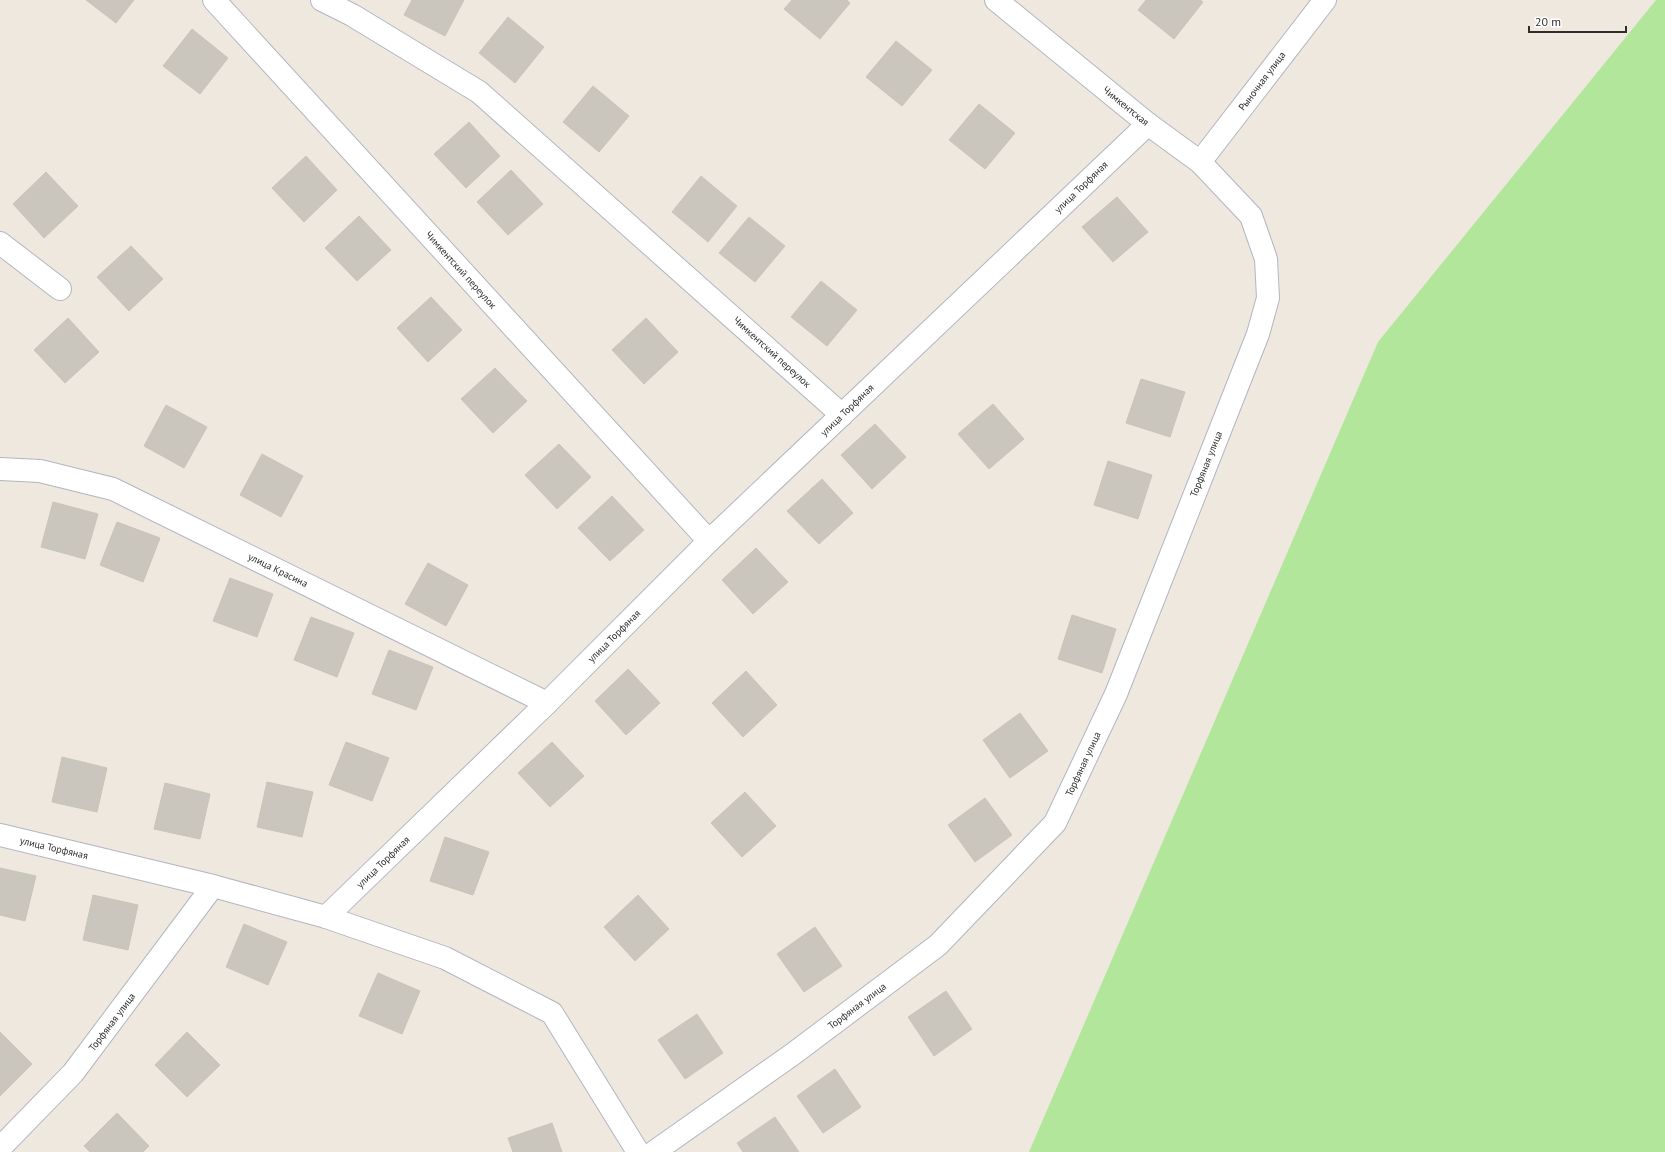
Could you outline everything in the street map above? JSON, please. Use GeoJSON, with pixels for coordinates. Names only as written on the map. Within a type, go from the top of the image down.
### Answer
{"type":"FeatureCollection","features":[{"type":"Feature","properties":{"kind":"street","name":"Чимкентский переулок"},"geometry":{"type":"LineString","coordinates":[[214,0],[709,540]]}},
{"type":"Feature","properties":{"kind":"street","name":"Чимкентский переулок"},"geometry":{"type":"LineString","coordinates":[[322,0],[352,15],[479,92],[842,415]]}},
{"type":"Feature","properties":{"kind":"street","name":"Чимкентская"},"geometry":{"type":"LineString","coordinates":[[996,0],[1148,124],[1200,162],[1251,216]]}},
{"type":"Feature","properties":{"kind":"street","name":"Рыночная улица"},"geometry":{"type":"LineString","coordinates":[[1200,162],[1325,0]]}},
{"type":"Feature","properties":{"kind":"street","name":"улица Торфяная"},"geometry":{"type":"LineString","coordinates":[[0,835],[213,886],[326,917],[547,703],[709,540],[1148,124]]}},
{"type":"Feature","properties":{"kind":"street","name":"Торфяная улица"},"geometry":{"type":"LineString","coordinates":[[654,1152],[793,1054],[938,945],[1055,823],[1116,694],[1258,334],[1268,298],[1266,259],[1251,216]]}},
{"type":"Feature","properties":{"kind":"street"},"geometry":{"type":"LineString","coordinates":[[0,243],[60,289]]}},
{"type":"Feature","properties":{"kind":"street","name":"улица Красина"},"geometry":{"type":"LineString","coordinates":[[0,469],[40,471],[113,488],[547,703]]}},
{"type":"Feature","properties":{"kind":"street","name":"Торфяная улица"},"geometry":{"type":"LineString","coordinates":[[0,1148],[73,1073],[213,886]]}},
{"type":"Feature","properties":{"kind":"street"},"geometry":{"type":"LineString","coordinates":[[326,917],[445,958],[552,1013],[638,1152]]}},
{"type":"Feature","properties":{"kind":"green space"},"geometry":{"type":"Polygon","coordinates":[[[1656,0],[1665,0],[1665,1152],[1029,1152],[1378,342],[1656,0]]]}},
{"type":"Feature","properties":{"kind":"building"},"geometry":{"type":"Polygon","coordinates":[[[86,0],[134,0],[116,23],[86,0]]]}},
{"type":"Feature","properties":{"kind":"building"},"geometry":{"type":"Polygon","coordinates":[[[412,0],[464,0],[445,36],[404,15],[412,0]]]}},
{"type":"Feature","properties":{"kind":"building"},"geometry":{"type":"Polygon","coordinates":[[[792,0],[847,0],[850,3],[820,39],[784,9],[792,0]]]}},
{"type":"Feature","properties":{"kind":"building"},"geometry":{"type":"Polygon","coordinates":[[[1146,0],[1200,0],[1203,2],[1174,39],[1138,10],[1146,0]]]}},
{"type":"Feature","properties":{"kind":"building"},"geometry":{"type":"Polygon","coordinates":[[[508,17],[544,47],[515,83],[479,53],[508,17]]]}},
{"type":"Feature","properties":{"kind":"building"},"geometry":{"type":"Polygon","coordinates":[[[192,29],[228,58],[200,94],[163,66],[192,29]]]}},
{"type":"Feature","properties":{"kind":"building"},"geometry":{"type":"Polygon","coordinates":[[[896,41],[932,70],[902,106],[866,77],[896,41]]]}},
{"type":"Feature","properties":{"kind":"building"},"geometry":{"type":"Polygon","coordinates":[[[593,86],[629,116],[599,152],[563,122],[593,86]]]}},
{"type":"Feature","properties":{"kind":"building"},"geometry":{"type":"Polygon","coordinates":[[[979,104],[1015,133],[985,169],[949,140],[979,104]]]}},
{"type":"Feature","properties":{"kind":"building"},"geometry":{"type":"Polygon","coordinates":[[[469,122],[500,156],[466,188],[434,154],[469,122]]]}},
{"type":"Feature","properties":{"kind":"building"},"geometry":{"type":"Polygon","coordinates":[[[306,156],[337,190],[304,222],[272,188],[306,156]]]}},
{"type":"Feature","properties":{"kind":"building"},"geometry":{"type":"Polygon","coordinates":[[[511,170],[543,204],[508,235],[477,202],[511,170]]]}},
{"type":"Feature","properties":{"kind":"building"},"geometry":{"type":"Polygon","coordinates":[[[46,172],[78,206],[44,238],[13,204],[46,172]]]}},
{"type":"Feature","properties":{"kind":"building"},"geometry":{"type":"Polygon","coordinates":[[[701,176],[737,206],[708,242],[672,212],[701,176]]]}},
{"type":"Feature","properties":{"kind":"building"},"geometry":{"type":"Polygon","coordinates":[[[1117,197],[1148,232],[1113,262],[1082,227],[1117,197]]]}},
{"type":"Feature","properties":{"kind":"building"},"geometry":{"type":"Polygon","coordinates":[[[359,216],[391,250],[357,281],[325,248],[359,216]]]}},
{"type":"Feature","properties":{"kind":"building"},"geometry":{"type":"Polygon","coordinates":[[[749,217],[785,246],[755,282],[719,253],[749,217]]]}},
{"type":"Feature","properties":{"kind":"building"},"geometry":{"type":"Polygon","coordinates":[[[131,246],[163,279],[129,311],[97,277],[131,246]]]}},
{"type":"Feature","properties":{"kind":"building"},"geometry":{"type":"Polygon","coordinates":[[[821,281],[857,310],[827,346],[791,317],[821,281]]]}},
{"type":"Feature","properties":{"kind":"building"},"geometry":{"type":"Polygon","coordinates":[[[431,297],[462,330],[428,362],[397,328],[431,297]]]}},
{"type":"Feature","properties":{"kind":"building"},"geometry":{"type":"Polygon","coordinates":[[[68,318],[99,352],[65,383],[34,350],[68,318]]]}},
{"type":"Feature","properties":{"kind":"building"},"geometry":{"type":"Polygon","coordinates":[[[646,318],[678,352],[644,384],[612,350],[646,318]]]}},
{"type":"Feature","properties":{"kind":"building"},"geometry":{"type":"Polygon","coordinates":[[[495,368],[527,401],[493,433],[461,399],[495,368]]]}},
{"type":"Feature","properties":{"kind":"building"},"geometry":{"type":"Polygon","coordinates":[[[1141,379],[1185,392],[1170,437],[1126,423],[1141,379]]]}},
{"type":"Feature","properties":{"kind":"building"},"geometry":{"type":"Polygon","coordinates":[[[993,404],[1024,439],[989,469],[958,434],[993,404]]]}},
{"type":"Feature","properties":{"kind":"building"},"geometry":{"type":"Polygon","coordinates":[[[166,405],[207,427],[184,468],[144,446],[166,405]]]}},
{"type":"Feature","properties":{"kind":"building"},"geometry":{"type":"Polygon","coordinates":[[[875,424],[906,457],[872,489],[841,455],[875,424]]]}},
{"type":"Feature","properties":{"kind":"building"},"geometry":{"type":"Polygon","coordinates":[[[559,444],[591,477],[557,509],[525,475],[559,444]]]}},
{"type":"Feature","properties":{"kind":"building"},"geometry":{"type":"Polygon","coordinates":[[[262,454],[303,476],[281,517],[240,495],[262,454]]]}},
{"type":"Feature","properties":{"kind":"building"},"geometry":{"type":"Polygon","coordinates":[[[1108,461],[1152,475],[1138,519],[1094,505],[1108,461]]]}},
{"type":"Feature","properties":{"kind":"building"},"geometry":{"type":"Polygon","coordinates":[[[822,479],[853,513],[819,544],[787,511],[822,479]]]}},
{"type":"Feature","properties":{"kind":"building"},"geometry":{"type":"Polygon","coordinates":[[[612,496],[644,530],[610,561],[578,528],[612,496]]]}},
{"type":"Feature","properties":{"kind":"building"},"geometry":{"type":"Polygon","coordinates":[[[53,502],[98,514],[85,559],[41,547],[53,502]]]}},
{"type":"Feature","properties":{"kind":"building"},"geometry":{"type":"Polygon","coordinates":[[[117,522],[160,538],[143,582],[100,565],[117,522]]]}},
{"type":"Feature","properties":{"kind":"building"},"geometry":{"type":"Polygon","coordinates":[[[756,548],[788,582],[753,614],[722,580],[756,548]]]}},
{"type":"Feature","properties":{"kind":"building"},"geometry":{"type":"Polygon","coordinates":[[[428,563],[468,585],[446,626],[405,604],[428,563]]]}},
{"type":"Feature","properties":{"kind":"building"},"geometry":{"type":"Polygon","coordinates":[[[230,578],[273,594],[257,637],[213,621],[230,578]]]}},
{"type":"Feature","properties":{"kind":"building"},"geometry":{"type":"Polygon","coordinates":[[[1072,615],[1116,629],[1102,673],[1058,659],[1072,615]]]}},
{"type":"Feature","properties":{"kind":"building"},"geometry":{"type":"Polygon","coordinates":[[[311,617],[354,633],[337,677],[294,660],[311,617]]]}},
{"type":"Feature","properties":{"kind":"building"},"geometry":{"type":"Polygon","coordinates":[[[389,650],[433,667],[416,710],[372,694],[389,650]]]}},
{"type":"Feature","properties":{"kind":"building"},"geometry":{"type":"Polygon","coordinates":[[[628,669],[660,703],[626,735],[595,701],[628,669]]]}},
{"type":"Feature","properties":{"kind":"building"},"geometry":{"type":"Polygon","coordinates":[[[746,671],[777,705],[743,737],[712,703],[746,671]]]}},
{"type":"Feature","properties":{"kind":"building"},"geometry":{"type":"Polygon","coordinates":[[[1020,713],[1048,751],[1010,778],[983,740],[1020,713]]]}},
{"type":"Feature","properties":{"kind":"building"},"geometry":{"type":"Polygon","coordinates":[[[346,742],[389,758],[372,801],[329,785],[346,742]]]}},
{"type":"Feature","properties":{"kind":"building"},"geometry":{"type":"Polygon","coordinates":[[[552,742],[584,776],[550,807],[518,773],[552,742]]]}},
{"type":"Feature","properties":{"kind":"building"},"geometry":{"type":"Polygon","coordinates":[[[62,757],[107,768],[97,812],[52,802],[62,757]]]}},
{"type":"Feature","properties":{"kind":"building"},"geometry":{"type":"Polygon","coordinates":[[[267,782],[313,792],[302,837],[257,827],[267,782]]]}},
{"type":"Feature","properties":{"kind":"building"},"geometry":{"type":"Polygon","coordinates":[[[165,783],[210,794],[200,839],[154,829],[165,783]]]}},
{"type":"Feature","properties":{"kind":"building"},"geometry":{"type":"Polygon","coordinates":[[[745,792],[776,826],[742,857],[711,823],[745,792]]]}},
{"type":"Feature","properties":{"kind":"building"},"geometry":{"type":"Polygon","coordinates":[[[985,798],[1012,835],[975,862],[948,825],[985,798]]]}},
{"type":"Feature","properties":{"kind":"building"},"geometry":{"type":"Polygon","coordinates":[[[445,837],[489,852],[473,895],[430,881],[445,837]]]}},
{"type":"Feature","properties":{"kind":"building"},"geometry":{"type":"Polygon","coordinates":[[[0,868],[36,876],[25,921],[0,915],[0,868]]]}},
{"type":"Feature","properties":{"kind":"building"},"geometry":{"type":"Polygon","coordinates":[[[93,895],[138,905],[128,950],[83,940],[93,895]]]}},
{"type":"Feature","properties":{"kind":"building"},"geometry":{"type":"Polygon","coordinates":[[[638,895],[669,929],[635,961],[604,927],[638,895]]]}},
{"type":"Feature","properties":{"kind":"building"},"geometry":{"type":"Polygon","coordinates":[[[244,924],[287,942],[268,985],[226,967],[244,924]]]}},
{"type":"Feature","properties":{"kind":"building"},"geometry":{"type":"Polygon","coordinates":[[[815,927],[842,966],[804,992],[777,954],[815,927]]]}},
{"type":"Feature","properties":{"kind":"building"},"geometry":{"type":"Polygon","coordinates":[[[378,973],[420,991],[402,1034],[359,1016],[378,973]]]}},
{"type":"Feature","properties":{"kind":"building"},"geometry":{"type":"Polygon","coordinates":[[[946,991],[972,1029],[934,1056],[908,1017],[946,991]]]}},
{"type":"Feature","properties":{"kind":"building"},"geometry":{"type":"Polygon","coordinates":[[[697,1014],[723,1053],[685,1079],[658,1040],[697,1014]]]}},
{"type":"Feature","properties":{"kind":"building"},"geometry":{"type":"Polygon","coordinates":[[[0,1032],[32,1064],[0,1096],[0,1032]]]}},
{"type":"Feature","properties":{"kind":"building"},"geometry":{"type":"Polygon","coordinates":[[[187,1032],[220,1065],[187,1097],[155,1065],[187,1032]]]}},
{"type":"Feature","properties":{"kind":"building"},"geometry":{"type":"Polygon","coordinates":[[[835,1069],[861,1107],[823,1133],[797,1096],[835,1069]]]}},
{"type":"Feature","properties":{"kind":"building"},"geometry":{"type":"Polygon","coordinates":[[[117,1113],[149,1146],[143,1152],[90,1152],[84,1146],[117,1113]]]}},
{"type":"Feature","properties":{"kind":"building"},"geometry":{"type":"Polygon","coordinates":[[[775,1117],[799,1152],[743,1152],[737,1143],[775,1117]]]}},
{"type":"Feature","properties":{"kind":"building"},"geometry":{"type":"Polygon","coordinates":[[[552,1123],[562,1152],[513,1152],[508,1138],[552,1123]]]}}]}
